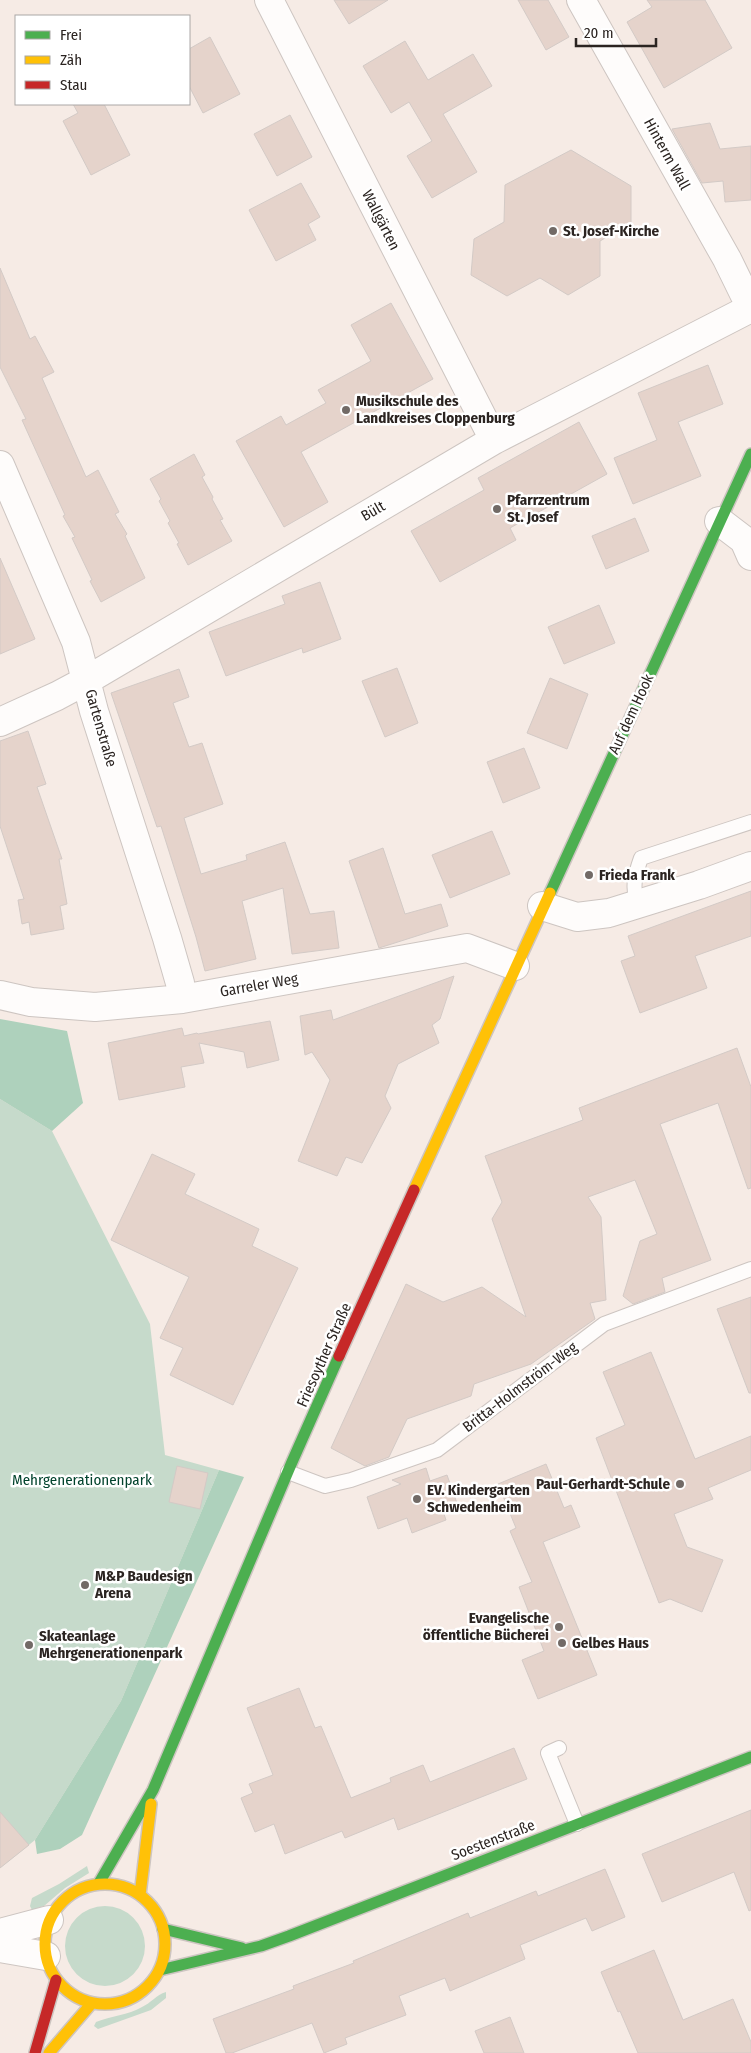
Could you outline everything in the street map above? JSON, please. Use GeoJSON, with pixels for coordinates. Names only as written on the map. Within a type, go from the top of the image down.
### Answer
{"type":"FeatureCollection","features":[{"type":"Feature","properties":{"kind":"street","name":"Wallgärten"},"geometry":{"type":"LineString","coordinates":[[269,0],[494,440]]}},
{"type":"Feature","properties":{"kind":"street","name":"Hinterm Wall"},"geometry":{"type":"LineString","coordinates":[[581,0],[727,259],[751,308]]}},
{"type":"Feature","properties":{"kind":"street","name":"Bült"},"geometry":{"type":"LineString","coordinates":[[0,722],[87,680],[494,440],[751,308]]}},
{"type":"Feature","properties":{"kind":"street","name":"Auf dem Hook"},"geometry":{"type":"LineString","coordinates":[[530,935],[751,454]]}},
{"type":"Feature","properties":{"kind":"street","name":"Gartenstraße"},"geometry":{"type":"LineString","coordinates":[[0,465],[76,642],[94,711],[168,938],[180,983],[182,999]]}},
{"type":"Feature","properties":{"kind":"street"},"geometry":{"type":"LineString","coordinates":[[719,521],[744,540],[751,556]]}},
{"type":"Feature","properties":{"kind":"street"},"geometry":{"type":"LineString","coordinates":[[542,906],[577,918],[609,913],[751,866]]}},
{"type":"Feature","properties":{"kind":"street","name":"Friesoyther Straße"},"geometry":{"type":"LineString","coordinates":[[99,1883],[153,1790],[288,1472],[385,1253],[530,935]]}},
{"type":"Feature","properties":{"kind":"street","name":"Garreler Weg"},"geometry":{"type":"LineString","coordinates":[[0,995],[30,1002],[96,1007],[182,999],[467,948],[515,966]]}},
{"type":"Feature","properties":{"kind":"street","name":"Soestenstraße"},"geometry":{"type":"LineString","coordinates":[[160,1970],[245,1948],[261,1946],[751,1757]]}},
{"type":"Feature","properties":{"kind":"street","name":"Friesoyther Straße"},"geometry":{"type":"LineString","coordinates":[[140,1894],[153,1790]]}},
{"type":"Feature","properties":{"kind":"street"},"geometry":{"type":"LineString","coordinates":[[0,1948],[51,1968],[77,1997],[92,2003],[110,2004],[128,1999],[143,1990],[154,1980],[160,1970],[165,1945],[163,1929],[149,1904],[140,1894],[128,1889],[99,1883],[76,1891],[60,1903],[49,1920],[45,1938],[51,1968],[34,2053]]}},
{"type":"Feature","properties":{"kind":"street"},"geometry":{"type":"LineString","coordinates":[[0,1933],[49,1920]]}},
{"type":"Feature","properties":{"kind":"street","name":"Soestenstraße"},"geometry":{"type":"LineString","coordinates":[[163,1929],[245,1948]]}},
{"type":"Feature","properties":{"kind":"street"},"geometry":{"type":"LineString","coordinates":[[49,2053],[92,2003]]}},
{"type":"Feature","properties":{"kind":"lane"},"geometry":{"type":"LineString","coordinates":[[637,904],[634,892],[634,878],[642,858],[751,822]]}},
{"type":"Feature","properties":{"kind":"lane","name":"Britta-Holmström-Weg"},"geometry":{"type":"LineString","coordinates":[[288,1472],[325,1486],[350,1480],[437,1450],[604,1324],[751,1269]]}},
{"type":"Feature","properties":{"kind":"lane"},"geometry":{"type":"LineString","coordinates":[[560,1748],[548,1753],[577,1824]]}},
{"type":"Feature","properties":{"kind":"green space"},"geometry":{"type":"Polygon","coordinates":[[[0,1019],[67,1031],[83,1103],[52,1131],[0,1099],[0,1019]]]}},
{"type":"Feature","properties":{"kind":"green space","name":"M&P Baudesign Arena"},"geometry":{"type":"Polygon","coordinates":[[[0,1099],[52,1131],[150,1324],[165,1455],[219,1470],[121,1701],[35,1840],[0,1868],[0,1099]]]}},
{"type":"Feature","properties":{"kind":"green space"},"geometry":{"type":"Polygon","coordinates":[[[219,1470],[244,1477],[82,1835],[60,1849],[37,1854],[35,1840],[121,1701],[219,1470]]]}},
{"type":"Feature","properties":{"kind":"green space"},"geometry":{"type":"Polygon","coordinates":[[[87,1866],[89,1873],[65,1888],[44,1906],[32,1910],[30,1906],[32,1898],[87,1866]]]}},
{"type":"Feature","properties":{"kind":"green space"},"geometry":{"type":"Polygon","coordinates":[[[105,1906],[120,1909],[133,1918],[142,1931],[145,1946],[142,1961],[133,1974],[120,1983],[105,1986],[90,1983],[77,1974],[68,1961],[65,1946],[68,1931],[77,1918],[90,1909],[105,1906]]]}},
{"type":"Feature","properties":{"kind":"green space"},"geometry":{"type":"Polygon","coordinates":[[[166,1992],[166,1998],[151,2010],[98,2029],[94,2026],[96,2022],[137,2010],[166,1992]]]}},
{"type":"Feature","properties":{"kind":"building"},"geometry":{"type":"Polygon","coordinates":[[[334,0],[388,0],[349,24],[334,0]]]}},
{"type":"Feature","properties":{"kind":"building"},"geometry":{"type":"Polygon","coordinates":[[[518,0],[548,0],[569,37],[546,50],[518,0]]]}},
{"type":"Feature","properties":{"kind":"building"},"geometry":{"type":"Polygon","coordinates":[[[647,0],[705,0],[732,48],[664,88],[627,22],[652,7],[647,0]]]}},
{"type":"Feature","properties":{"kind":"building"},"geometry":{"type":"Polygon","coordinates":[[[210,37],[240,94],[203,113],[190,88],[190,48],[210,37]]]}},
{"type":"Feature","properties":{"kind":"building"},"geometry":{"type":"Polygon","coordinates":[[[405,41],[428,80],[473,54],[492,86],[443,114],[477,172],[432,198],[407,156],[432,141],[409,102],[391,113],[363,66],[405,41]]]}},
{"type":"Feature","properties":{"kind":"building"},"geometry":{"type":"Polygon","coordinates":[[[74,105],[105,105],[130,155],[91,175],[63,121],[78,113],[74,105]]]}},
{"type":"Feature","properties":{"kind":"building"},"geometry":{"type":"Polygon","coordinates":[[[290,115],[312,157],[277,176],[254,134],[290,115]]]}},
{"type":"Feature","properties":{"kind":"building"},"geometry":{"type":"Polygon","coordinates":[[[710,123],[720,149],[751,146],[751,200],[725,202],[723,181],[702,183],[672,129],[710,123]]]}},
{"type":"Feature","properties":{"kind":"building","name":"St. Josef-Kirche"},"geometry":{"type":"Polygon","coordinates":[[[571,150],[631,186],[631,223],[600,241],[600,276],[568,295],[540,278],[507,296],[471,275],[474,239],[504,222],[505,185],[571,150]]]}},
{"type":"Feature","properties":{"kind":"building"},"geometry":{"type":"Polygon","coordinates":[[[301,183],[320,217],[308,224],[316,240],[276,261],[249,210],[301,183]]]}},
{"type":"Feature","properties":{"kind":"building"},"geometry":{"type":"Polygon","coordinates":[[[0,268],[30,339],[35,336],[54,372],[42,378],[86,477],[98,470],[119,512],[115,514],[127,534],[125,536],[145,578],[101,602],[72,538],[75,537],[63,516],[65,515],[22,420],[26,419],[0,367],[0,268]]]}},
{"type":"Feature","properties":{"kind":"building","name":"Musikschule des Landkreises Cloppenburg"},"geometry":{"type":"Polygon","coordinates":[[[391,303],[433,379],[301,452],[328,502],[284,527],[236,441],[281,416],[286,425],[326,403],[318,390],[371,361],[351,325],[391,303]]]}},
{"type":"Feature","properties":{"kind":"building"},"geometry":{"type":"Polygon","coordinates":[[[708,365],[723,404],[678,422],[701,476],[633,504],[614,458],[657,440],[638,393],[708,365]]]}},
{"type":"Feature","properties":{"kind":"building","name":"Pfarrzentrum St. Josef"},"geometry":{"type":"Polygon","coordinates":[[[579,422],[607,474],[510,528],[516,540],[440,582],[411,531],[484,490],[478,478],[579,422]]]}},
{"type":"Feature","properties":{"kind":"building"},"geometry":{"type":"Polygon","coordinates":[[[194,454],[205,475],[202,477],[223,519],[220,520],[232,541],[188,565],[168,523],[170,521],[159,501],[161,499],[150,479],[194,454]]]}},
{"type":"Feature","properties":{"kind":"building"},"geometry":{"type":"Polygon","coordinates":[[[635,518],[649,551],[606,569],[592,536],[635,518]]]}},
{"type":"Feature","properties":{"kind":"building"},"geometry":{"type":"Polygon","coordinates":[[[0,558],[35,639],[0,654],[0,558]]]}},
{"type":"Feature","properties":{"kind":"building"},"geometry":{"type":"Polygon","coordinates":[[[320,582],[341,639],[303,653],[302,648],[226,676],[209,632],[285,604],[282,596],[320,582]]]}},
{"type":"Feature","properties":{"kind":"building"},"geometry":{"type":"Polygon","coordinates":[[[599,605],[615,643],[564,664],[548,627],[599,605]]]}},
{"type":"Feature","properties":{"kind":"building"},"geometry":{"type":"Polygon","coordinates":[[[397,668],[418,723],[385,737],[362,681],[397,668]]]}},
{"type":"Feature","properties":{"kind":"building"},"geometry":{"type":"Polygon","coordinates":[[[179,669],[189,697],[173,703],[189,747],[202,743],[223,804],[184,818],[201,874],[247,860],[246,855],[285,842],[310,914],[334,911],[339,948],[292,954],[283,888],[242,901],[256,959],[205,971],[161,826],[157,827],[111,693],[179,669]]]}},
{"type":"Feature","properties":{"kind":"building"},"geometry":{"type":"Polygon","coordinates":[[[550,678],[588,694],[567,749],[527,733],[550,678]]]}},
{"type":"Feature","properties":{"kind":"building"},"geometry":{"type":"Polygon","coordinates":[[[28,731],[46,784],[37,787],[62,859],[59,859],[67,904],[60,906],[64,929],[31,935],[29,922],[22,924],[18,900],[24,899],[0,826],[0,741],[28,731]]]}},
{"type":"Feature","properties":{"kind":"building"},"geometry":{"type":"Polygon","coordinates":[[[524,748],[540,788],[503,803],[487,762],[524,748]]]}},
{"type":"Feature","properties":{"kind":"building"},"geometry":{"type":"Polygon","coordinates":[[[492,831],[510,874],[450,898],[432,855],[492,831]]]}},
{"type":"Feature","properties":{"kind":"building"},"geometry":{"type":"Polygon","coordinates":[[[383,848],[405,914],[441,904],[448,926],[379,948],[349,861],[383,848]]]}},
{"type":"Feature","properties":{"kind":"building"},"geometry":{"type":"Polygon","coordinates":[[[751,891],[751,936],[695,956],[707,988],[640,1013],[621,961],[635,956],[628,936],[751,891]]]}},
{"type":"Feature","properties":{"kind":"building"},"geometry":{"type":"Polygon","coordinates":[[[454,976],[440,1019],[432,1025],[439,1043],[398,1064],[385,1096],[391,1108],[362,1163],[346,1157],[337,1176],[298,1161],[330,1080],[312,1052],[305,1055],[300,1016],[331,1010],[333,1020],[454,976]]]}},
{"type":"Feature","properties":{"kind":"building"},"geometry":{"type":"Polygon","coordinates":[[[270,1021],[279,1060],[247,1068],[244,1052],[199,1043],[204,1063],[181,1067],[185,1087],[119,1100],[108,1043],[182,1028],[184,1036],[270,1021]]]}},
{"type":"Feature","properties":{"kind":"building"},"geometry":{"type":"Polygon","coordinates":[[[737,1048],[751,1087],[751,1188],[748,1189],[718,1103],[660,1124],[711,1260],[662,1278],[665,1292],[633,1304],[623,1296],[640,1241],[657,1234],[635,1180],[588,1197],[601,1217],[606,1300],[590,1303],[595,1319],[531,1364],[474,1384],[471,1396],[407,1419],[389,1457],[365,1466],[331,1448],[406,1284],[443,1302],[482,1287],[526,1317],[492,1219],[502,1202],[485,1156],[583,1120],[579,1108],[737,1048]]]}},
{"type":"Feature","properties":{"kind":"building"},"geometry":{"type":"Polygon","coordinates":[[[152,1154],[195,1174],[185,1194],[259,1229],[252,1246],[298,1268],[233,1405],[170,1375],[183,1348],[160,1338],[189,1277],[111,1240],[152,1154]]]}},
{"type":"Feature","properties":{"kind":"building"},"geometry":{"type":"Polygon","coordinates":[[[751,1297],[751,1393],[749,1393],[717,1309],[751,1297]]]}},
{"type":"Feature","properties":{"kind":"building","name":"Paul-Gerhardt-Schule"},"geometry":{"type":"Polygon","coordinates":[[[651,1352],[695,1459],[751,1436],[751,1470],[708,1488],[713,1499],[674,1514],[687,1547],[723,1560],[702,1612],[670,1599],[659,1603],[596,1438],[625,1425],[603,1372],[651,1352]]]}},
{"type":"Feature","properties":{"kind":"building"},"geometry":{"type":"Polygon","coordinates":[[[546,1464],[564,1508],[571,1505],[580,1527],[543,1542],[597,1675],[538,1699],[522,1660],[544,1651],[519,1587],[532,1582],[510,1531],[516,1528],[498,1484],[546,1464]]]}},
{"type":"Feature","properties":{"kind":"building"},"geometry":{"type":"Polygon","coordinates":[[[177,1466],[208,1473],[200,1509],[169,1502],[177,1466]]]}},
{"type":"Feature","properties":{"kind":"building"},"geometry":{"type":"Polygon","coordinates":[[[426,1468],[430,1481],[447,1475],[458,1506],[443,1511],[446,1520],[412,1533],[407,1518],[378,1529],[367,1497],[401,1484],[392,1480],[426,1468]]]}},
{"type":"Feature","properties":{"kind":"building"},"geometry":{"type":"Polygon","coordinates":[[[299,1688],[315,1728],[321,1726],[351,1798],[391,1782],[390,1778],[423,1765],[430,1782],[514,1748],[527,1779],[398,1830],[394,1818],[345,1838],[342,1831],[285,1854],[274,1824],[255,1832],[241,1798],[253,1793],[249,1784],[273,1775],[247,1708],[299,1688]]]}},
{"type":"Feature","properties":{"kind":"building"},"geometry":{"type":"Polygon","coordinates":[[[751,1810],[751,1910],[749,1911],[734,1872],[662,1902],[642,1854],[751,1810]]]}},
{"type":"Feature","properties":{"kind":"building"},"geometry":{"type":"Polygon","coordinates":[[[0,1812],[29,1845],[0,1868],[0,1812]]]}},
{"type":"Feature","properties":{"kind":"building"},"geometry":{"type":"Polygon","coordinates":[[[605,1869],[625,1917],[592,1931],[586,1918],[520,1945],[525,1959],[450,1991],[445,1978],[399,1996],[406,2015],[345,2038],[347,2044],[324,2053],[312,2023],[232,2053],[226,2053],[213,2019],[294,1989],[293,1986],[354,1963],[353,1961],[468,1913],[470,1918],[536,1891],[538,1896],[605,1869]]]}},
{"type":"Feature","properties":{"kind":"building"},"geometry":{"type":"Polygon","coordinates":[[[654,1950],[683,2020],[733,1999],[751,2042],[751,2053],[638,2053],[601,1972],[654,1950]]]}},
{"type":"Feature","properties":{"kind":"building"},"geometry":{"type":"Polygon","coordinates":[[[510,2017],[524,2053],[484,2053],[475,2031],[510,2017]]]}},
{"type":"Feature","properties":{"kind":"traffic: fast"},"geometry":{"type":"LineString","coordinates":[[550,893],[751,454]]}},
{"type":"Feature","properties":{"kind":"traffic: fast"},"geometry":{"type":"LineString","coordinates":[[99,1883],[153,1790],[339,1356]]}},
{"type":"Feature","properties":{"kind":"traffic: fast"},"geometry":{"type":"LineString","coordinates":[[160,1970],[261,1946],[289,1936],[751,1757]]}},
{"type":"Feature","properties":{"kind":"traffic: fast"},"geometry":{"type":"LineString","coordinates":[[163,1929],[242,1948]]}},
{"type":"Feature","properties":{"kind":"traffic: slow"},"geometry":{"type":"LineString","coordinates":[[414,1190],[550,893]]}},
{"type":"Feature","properties":{"kind":"traffic: slow"},"geometry":{"type":"LineString","coordinates":[[140,1895],[151,1804]]}},
{"type":"Feature","properties":{"kind":"traffic: slow"},"geometry":{"type":"LineString","coordinates":[[105,1884],[117,1885],[128,1889],[138,1894],[147,1902],[155,1911],[160,1921],[164,1932],[165,1944],[164,1956],[160,1967],[155,1977],[147,1986],[138,1994],[128,1999],[117,2003],[105,2004],[93,2003],[82,1999],[72,1994],[63,1986],[55,1977],[50,1967],[46,1956],[45,1944],[46,1932],[50,1921],[55,1911],[63,1902],[72,1894],[82,1889],[93,1885],[105,1884]]}},
{"type":"Feature","properties":{"kind":"traffic: slow"},"geometry":{"type":"LineString","coordinates":[[49,2053],[92,2003]]}},
{"type":"Feature","properties":{"kind":"traffic: jam"},"geometry":{"type":"LineString","coordinates":[[339,1356],[414,1190]]}},
{"type":"Feature","properties":{"kind":"traffic: jam"},"geometry":{"type":"LineString","coordinates":[[35,2053],[56,1980]]}},
{"type":"Feature","properties":{"kind":"place","name":"St. Josef-Kirche"},"geometry":{"type":"Point","coordinates":[553,231]}},
{"type":"Feature","properties":{"kind":"place","name":"Musikschule des Landkreises Cloppenburg"},"geometry":{"type":"Point","coordinates":[346,410]}},
{"type":"Feature","properties":{"kind":"place","name":"Pfarrzentrum St. Josef"},"geometry":{"type":"Point","coordinates":[497,509]}},
{"type":"Feature","properties":{"kind":"place","name":"Frieda Frank"},"geometry":{"type":"Point","coordinates":[589,875]}},
{"type":"Feature","properties":{"kind":"place","name":"Paul-Gerhardt-Schule"},"geometry":{"type":"Point","coordinates":[680,1484]}},
{"type":"Feature","properties":{"kind":"place","name":"EV. Kindergarten Schwedenheim"},"geometry":{"type":"Point","coordinates":[417,1499]}},
{"type":"Feature","properties":{"kind":"place","name":"M&P Baudesign Arena"},"geometry":{"type":"Point","coordinates":[85,1585]}},
{"type":"Feature","properties":{"kind":"place","name":"Evangelische öffentliche Bücherei"},"geometry":{"type":"Point","coordinates":[559,1627]}},
{"type":"Feature","properties":{"kind":"place","name":"Gelbes Haus"},"geometry":{"type":"Point","coordinates":[562,1643]}},
{"type":"Feature","properties":{"kind":"place","name":"Skateanlage Mehrgenerationenpark"},"geometry":{"type":"Point","coordinates":[29,1645]}},
{"type":"Feature","properties":{"kind":"park label","name":"Mehrgenerationenpark"},"geometry":{"type":"Point","coordinates":[82,1480]}}]}
